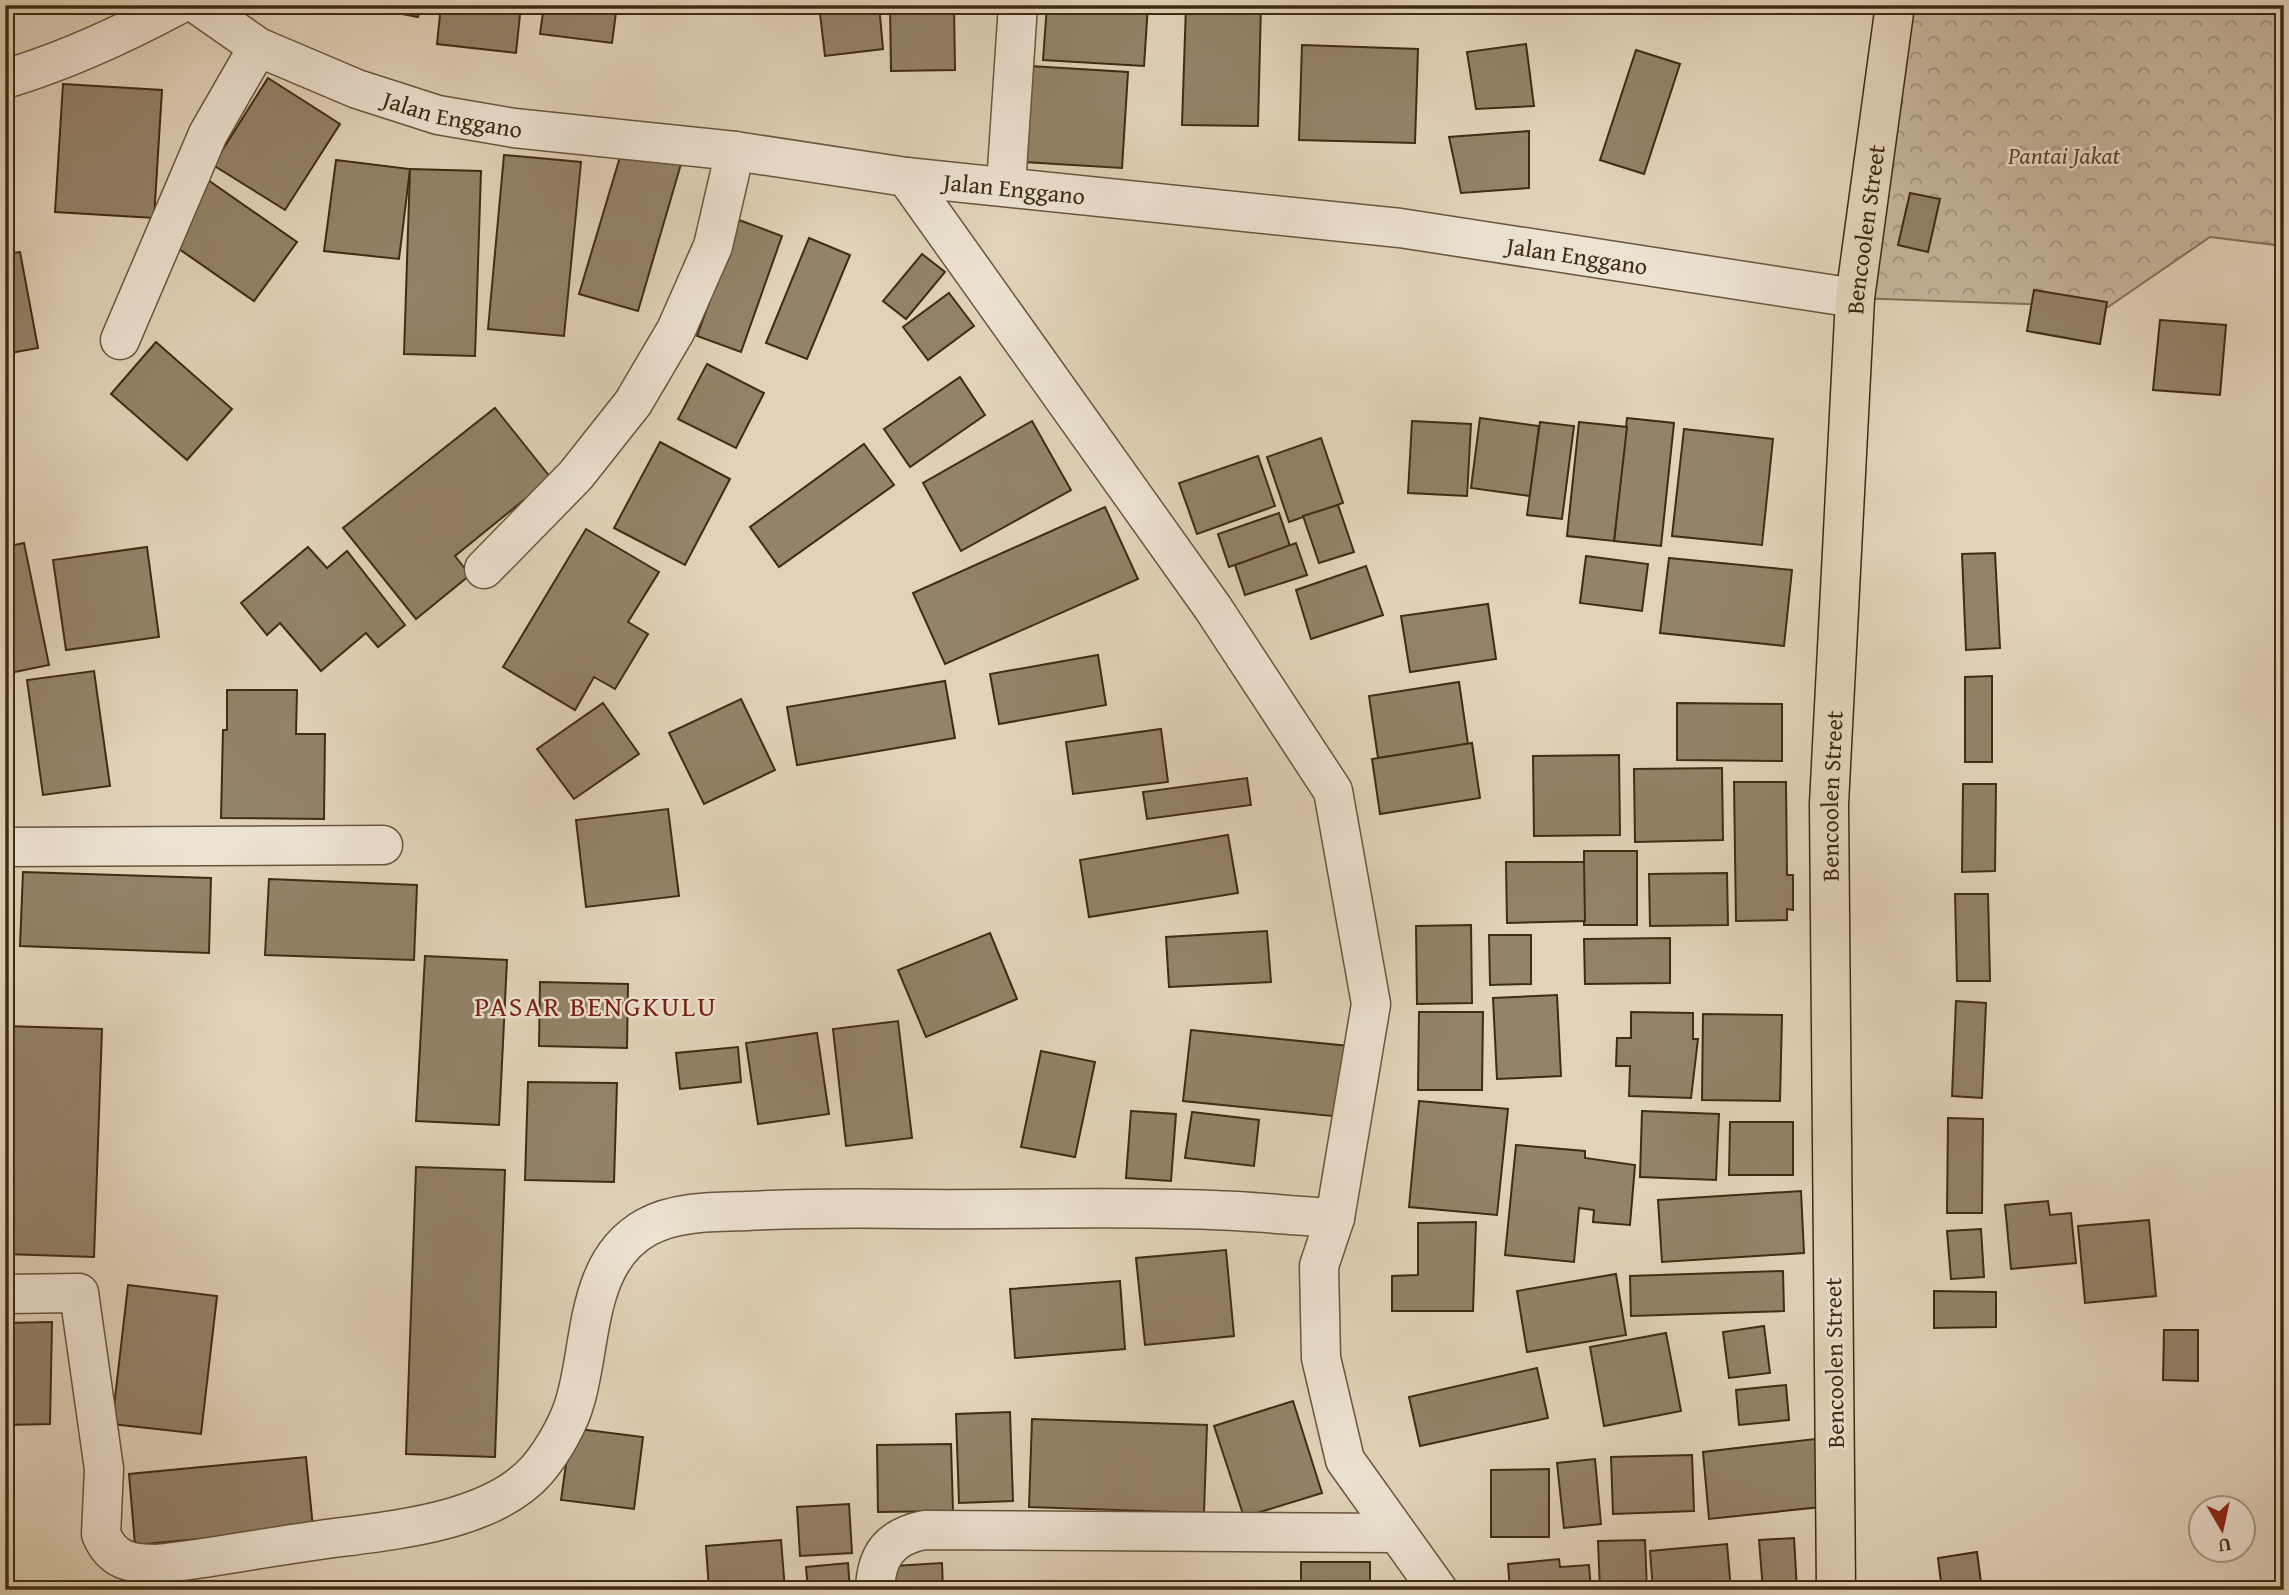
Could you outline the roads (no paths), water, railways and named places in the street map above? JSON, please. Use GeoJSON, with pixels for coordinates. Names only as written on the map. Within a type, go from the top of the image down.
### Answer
{"type":"FeatureCollection","features":[{"type":"Feature","properties":{"kind":"main road","name":"Bencoolen Street"},"geometry":{"type":"LineString","coordinates":[[1836,1590],[1829,804],[1855,298],[1895,5]]}},
{"type":"Feature","properties":{"kind":"street"},"geometry":{"type":"LineString","coordinates":[[5,79],[54,64],[121,36],[178,5]]}},
{"type":"Feature","properties":{"kind":"street","name":"Jalan Enggano"},"geometry":{"type":"LineString","coordinates":[[198,5],[258,47],[357,89],[438,114],[514,128],[735,151],[906,177],[1006,185],[1401,228],[1855,298]]}},
{"type":"Feature","properties":{"kind":"street"},"geometry":{"type":"LineString","coordinates":[[1006,185],[1018,5]]}},
{"type":"Feature","properties":{"kind":"street"},"geometry":{"type":"LineString","coordinates":[[120,340],[208,134],[258,47]]}},
{"type":"Feature","properties":{"kind":"street"},"geometry":{"type":"LineString","coordinates":[[484,569],[576,475],[639,393],[676,330],[713,246],[735,151]]}},
{"type":"Feature","properties":{"kind":"street"},"geometry":{"type":"LineString","coordinates":[[906,177],[1213,608],[1333,791],[1371,1004],[1335,1219],[1319,1266],[1321,1358],[1345,1460],[1438,1590]]}},
{"type":"Feature","properties":{"kind":"street"},"geometry":{"type":"LineString","coordinates":[[5,847],[383,845]]}},
{"type":"Feature","properties":{"kind":"street"},"geometry":{"type":"LineString","coordinates":[[5,1294],[79,1293],[104,1469],[101,1534],[112,1552],[133,1564],[174,1562],[426,1523],[474,1508],[514,1489],[536,1470],[555,1442],[576,1400],[589,1326],[599,1290],[611,1264],[628,1242],[644,1228],[660,1220],[706,1213],[813,1207],[1212,1210],[1335,1219]]}},
{"type":"Feature","properties":{"kind":"street"},"geometry":{"type":"LineString","coordinates":[[874,1590],[884,1551],[900,1537],[924,1530],[1396,1532]]}},
{"type":"Feature","properties":{"kind":"district","name":"PASAR BENGKULU"},"geometry":{"type":"Point","coordinates":[596,1005]}},
{"type":"Feature","properties":{"kind":"park label","name":"Pantai Jakat"},"geometry":{"type":"Point","coordinates":[2064,155]}}]}
